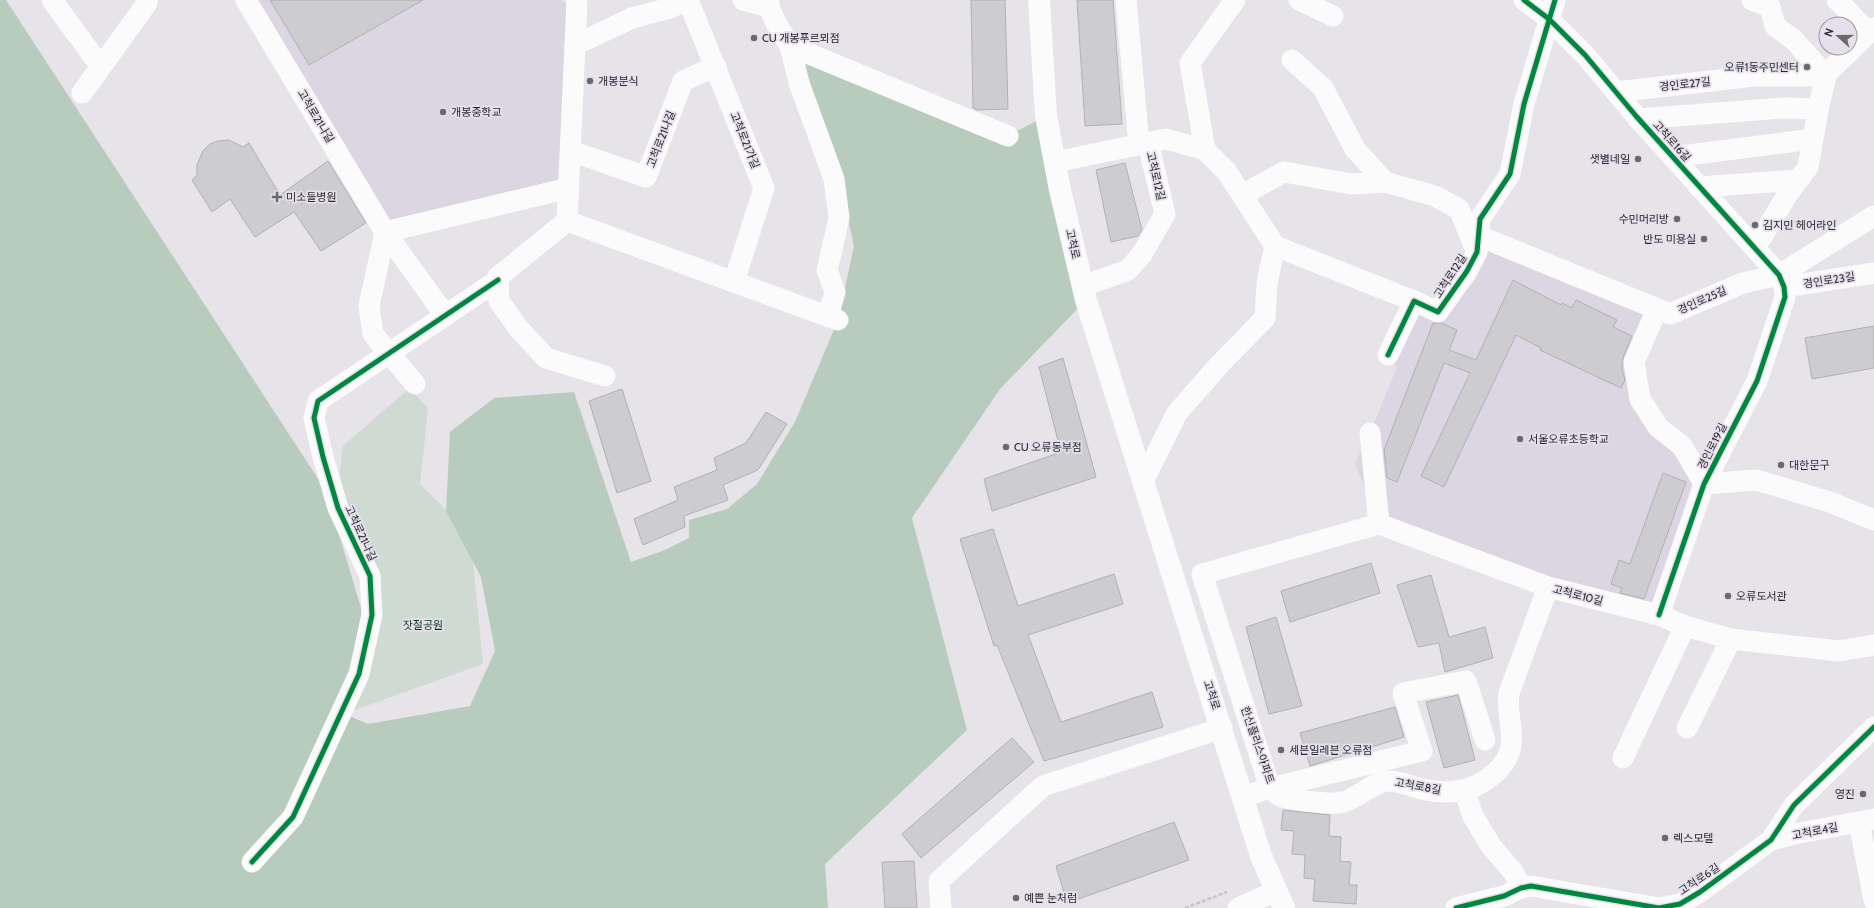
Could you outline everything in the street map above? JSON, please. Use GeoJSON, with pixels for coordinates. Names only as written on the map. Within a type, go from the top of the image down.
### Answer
{"type":"FeatureCollection","features":[{"type":"Feature","properties":{"kind":"main road","name":"고척로"},"geometry":{"type":"LineString","coordinates":[[1039,0],[1046,116],[1083,286],[1143,481],[1222,728],[1242,797],[1261,856],[1280,900]]}},
{"type":"Feature","properties":{"kind":"street"},"geometry":{"type":"LineString","coordinates":[[52,0],[101,66]]}},
{"type":"Feature","properties":{"kind":"street"},"geometry":{"type":"LineString","coordinates":[[82,93],[147,3],[147,0]]}},
{"type":"Feature","properties":{"kind":"street","name":"고척로21나길"},"geometry":{"type":"LineString","coordinates":[[246,0],[385,232],[445,315]]}},
{"type":"Feature","properties":{"kind":"street"},"geometry":{"type":"LineString","coordinates":[[577,0],[567,221],[833,318],[835,292],[827,270],[839,218],[834,179],[799,83],[790,46],[769,3],[743,0]]}},
{"type":"Feature","properties":{"kind":"street"},"geometry":{"type":"LineString","coordinates":[[575,45],[632,18],[670,8],[688,0]]}},
{"type":"Feature","properties":{"kind":"street","name":"고척로21가길"},"geometry":{"type":"LineString","coordinates":[[688,0],[716,66],[764,188],[734,282]]}},
{"type":"Feature","properties":{"kind":"street"},"geometry":{"type":"LineString","coordinates":[[1126,0],[1143,144]]}},
{"type":"Feature","properties":{"kind":"street"},"geometry":{"type":"LineString","coordinates":[[1205,150],[1190,63],[1235,0]]}},
{"type":"Feature","properties":{"kind":"street"},"geometry":{"type":"LineString","coordinates":[[1300,0],[1333,16]]}},
{"type":"Feature","properties":{"kind":"street","name":"고척로16길"},"geometry":{"type":"LineString","coordinates":[[1524,0],[1552,10],[1585,55],[1638,119],[1751,244],[1782,281]]}},
{"type":"Feature","properties":{"kind":"street"},"geometry":{"type":"LineString","coordinates":[[1752,0],[1770,7],[1775,26],[1794,40],[1826,76]]}},
{"type":"Feature","properties":{"kind":"street"},"geometry":{"type":"LineString","coordinates":[[1751,244],[1762,237],[1787,195],[1808,167],[1818,109],[1826,76],[1871,31],[1836,0]]}},
{"type":"Feature","properties":{"kind":"street"},"geometry":{"type":"LineString","coordinates":[[1478,244],[1480,219],[1510,174],[1524,104],[1552,10]]}},
{"type":"Feature","properties":{"kind":"street"},"geometry":{"type":"LineString","coordinates":[[790,46],[1008,136]]}},
{"type":"Feature","properties":{"kind":"street"},"geometry":{"type":"LineString","coordinates":[[1292,60],[1323,88],[1355,149],[1385,182]]}},
{"type":"Feature","properties":{"kind":"street","name":"고척로21나길"},"geometry":{"type":"LineString","coordinates":[[571,151],[646,177],[683,81],[716,66]]}},
{"type":"Feature","properties":{"kind":"street","name":"경인로27길"},"geometry":{"type":"LineString","coordinates":[[1616,92],[1754,76],[1826,76]]}},
{"type":"Feature","properties":{"kind":"street"},"geometry":{"type":"LineString","coordinates":[[1638,119],[1784,108],[1818,109]]}},
{"type":"Feature","properties":{"kind":"street","name":"고척로12길"},"geometry":{"type":"LineString","coordinates":[[1055,162],[1166,139],[1205,150],[1227,172],[1275,246],[1438,312],[1468,271],[1478,244],[1459,209],[1435,196],[1385,182],[1352,184],[1284,172],[1242,195]]}},
{"type":"Feature","properties":{"kind":"street"},"geometry":{"type":"LineString","coordinates":[[1673,157],[1813,139]]}},
{"type":"Feature","properties":{"kind":"street","name":"고척로12길"},"geometry":{"type":"LineString","coordinates":[[1083,286],[1128,270],[1142,254],[1164,214],[1143,144]]}},
{"type":"Feature","properties":{"kind":"street"},"geometry":{"type":"LineString","coordinates":[[1699,186],[1798,180]]}},
{"type":"Feature","properties":{"kind":"street"},"geometry":{"type":"LineString","coordinates":[[415,384],[373,334],[370,306],[385,232],[569,188]]}},
{"type":"Feature","properties":{"kind":"street","name":"경인로25길"},"geometry":{"type":"LineString","coordinates":[[1478,244],[1670,314],[1743,283],[1782,281],[1874,216]]}},
{"type":"Feature","properties":{"kind":"street","name":"고척로21나길"},"geometry":{"type":"LineString","coordinates":[[252,862],[293,818],[359,674],[372,615],[370,576],[338,508],[323,457],[314,418],[318,401],[498,280],[498,277],[567,221]]}},
{"type":"Feature","properties":{"kind":"street"},"geometry":{"type":"LineString","coordinates":[[1143,481],[1177,412],[1220,364],[1265,318],[1267,283],[1275,246]]}},
{"type":"Feature","properties":{"kind":"street","name":"경인로23길"},"geometry":{"type":"LineString","coordinates":[[1782,281],[1874,273]]}},
{"type":"Feature","properties":{"kind":"street"},"geometry":{"type":"LineString","coordinates":[[498,280],[499,301],[519,329],[546,358],[605,376]]}},
{"type":"Feature","properties":{"kind":"street","name":"경인로19길"},"geometry":{"type":"LineString","coordinates":[[1659,615],[1704,484],[1757,381],[1785,297],[1782,281]]}},
{"type":"Feature","properties":{"kind":"street"},"geometry":{"type":"LineString","coordinates":[[1388,355],[1414,301]]}},
{"type":"Feature","properties":{"kind":"street","name":"경인로19길"},"geometry":{"type":"LineString","coordinates":[[1657,309],[1634,362],[1640,399],[1658,427],[1682,446],[1704,484]]}},
{"type":"Feature","properties":{"kind":"street"},"geometry":{"type":"LineString","coordinates":[[1370,433],[1378,524]]}},
{"type":"Feature","properties":{"kind":"street","name":"경인로19길"},"geometry":{"type":"LineString","coordinates":[[1704,484],[1756,480],[1830,502],[1874,520]]}},
{"type":"Feature","properties":{"kind":"street","name":"고척로10길"},"geometry":{"type":"LineString","coordinates":[[1378,524],[1548,587],[1659,615],[1685,626],[1731,639],[1839,651],[1874,645]]}},
{"type":"Feature","properties":{"kind":"street","name":"한신플러스아파트"},"geometry":{"type":"LineString","coordinates":[[1378,524],[1202,574],[1270,788],[1422,751],[1403,693],[1466,681],[1485,740]]}},
{"type":"Feature","properties":{"kind":"street","name":"고척로8길"},"geometry":{"type":"LineString","coordinates":[[1270,788],[1281,797],[1327,803],[1343,802],[1377,784],[1388,781],[1440,792],[1472,789],[1486,780],[1499,770],[1510,754],[1513,740],[1507,705],[1509,693],[1548,587]]}},
{"type":"Feature","properties":{"kind":"street"},"geometry":{"type":"LineString","coordinates":[[1623,758],[1685,626]]}},
{"type":"Feature","properties":{"kind":"street"},"geometry":{"type":"LineString","coordinates":[[1687,728],[1731,639]]}},
{"type":"Feature","properties":{"kind":"street","name":"고척로6길"},"geometry":{"type":"LineString","coordinates":[[1456,908],[1483,900],[1504,896],[1521,888],[1531,886],[1659,908],[1680,904],[1691,904],[1771,840],[1794,805],[1874,727]]}},
{"type":"Feature","properties":{"kind":"street"},"geometry":{"type":"LineString","coordinates":[[941,908],[939,881],[1043,786],[1222,728]]}},
{"type":"Feature","properties":{"kind":"street"},"geometry":{"type":"LineString","coordinates":[[1242,797],[1270,788]]}},
{"type":"Feature","properties":{"kind":"street"},"geometry":{"type":"LineString","coordinates":[[1464,790],[1473,816],[1491,846],[1514,873],[1521,888]]}},
{"type":"Feature","properties":{"kind":"street","name":"고척로4길"},"geometry":{"type":"LineString","coordinates":[[1771,840],[1794,834],[1867,821],[1874,900]]}},
{"type":"Feature","properties":{"kind":"street"},"geometry":{"type":"LineString","coordinates":[[1233,900],[1280,900]]}},
{"type":"Feature","properties":{"kind":"path"},"geometry":{"type":"LineString","coordinates":[[1185,908],[1233,900]]}},
{"type":"Feature","properties":{"kind":"shaded area","name":"개봉중학교"},"geometry":{"type":"Polygon","coordinates":[[[246,0],[561,0],[577,12],[569,188],[385,232],[246,0]]]}},
{"type":"Feature","properties":{"kind":"shaded area","name":"서울오류초등학교"},"geometry":{"type":"Polygon","coordinates":[[[1485,250],[1648,317],[1640,399],[1704,484],[1659,615],[1379,524],[1355,463],[1370,433],[1397,367],[1390,359],[1413,308],[1439,316],[1474,282],[1482,265],[1485,250]]]}},
{"type":"Feature","properties":{"kind":"green space"},"geometry":{"type":"Polygon","coordinates":[[[0,0],[6,0],[326,491],[362,611],[342,713],[368,724],[470,706],[495,651],[481,577],[446,511],[450,432],[494,398],[574,392],[631,562],[665,550],[689,538],[689,520],[727,509],[757,484],[795,422],[838,320],[854,246],[834,155],[790,46],[1007,136],[1046,116],[1086,300],[1000,389],[912,518],[967,730],[825,864],[828,908],[0,908],[0,0]]]}},
{"type":"Feature","properties":{"kind":"green space","name":"잣절공원"},"geometry":{"type":"Polygon","coordinates":[[[410,388],[428,409],[420,484],[470,534],[483,664],[341,715],[366,634],[370,554],[336,501],[343,446],[410,388]]]}},
{"type":"Feature","properties":{"kind":"building"},"geometry":{"type":"Polygon","coordinates":[[[270,0],[423,0],[309,65],[270,0]]]}},
{"type":"Feature","properties":{"kind":"building"},"geometry":{"type":"Polygon","coordinates":[[[971,0],[1005,0],[1008,109],[977,110],[973,108],[971,0]]]}},
{"type":"Feature","properties":{"kind":"building"},"geometry":{"type":"Polygon","coordinates":[[[1077,0],[1113,0],[1122,124],[1085,126],[1077,0]]]}},
{"type":"Feature","properties":{"kind":"building","name":"미소들병원"},"geometry":{"type":"Polygon","coordinates":[[[229,140],[243,147],[249,143],[280,195],[328,161],[366,223],[321,251],[294,212],[255,237],[230,199],[212,212],[192,180],[197,175],[197,165],[203,151],[210,144],[218,141],[229,140]]]}},
{"type":"Feature","properties":{"kind":"building"},"geometry":{"type":"Polygon","coordinates":[[[1125,163],[1142,230],[1138,236],[1111,242],[1096,170],[1125,163]]]}},
{"type":"Feature","properties":{"kind":"building"},"geometry":{"type":"Polygon","coordinates":[[[1513,280],[1561,305],[1562,303],[1572,308],[1576,300],[1617,320],[1613,327],[1632,336],[1623,358],[1622,369],[1625,380],[1621,388],[1540,350],[1541,348],[1516,335],[1444,487],[1421,476],[1470,373],[1444,363],[1397,482],[1387,478],[1384,450],[1433,323],[1441,323],[1457,330],[1449,350],[1476,360],[1513,280]]]}},
{"type":"Feature","properties":{"kind":"building"},"geometry":{"type":"Polygon","coordinates":[[[1874,326],[1874,368],[1812,379],[1805,338],[1874,326]]]}},
{"type":"Feature","properties":{"kind":"building"},"geometry":{"type":"Polygon","coordinates":[[[1063,358],[1096,477],[992,511],[984,479],[1061,452],[1039,367],[1063,358]]]}},
{"type":"Feature","properties":{"kind":"building"},"geometry":{"type":"Polygon","coordinates":[[[622,389],[651,481],[617,493],[589,401],[622,389]]]}},
{"type":"Feature","properties":{"kind":"building"},"geometry":{"type":"Polygon","coordinates":[[[766,412],[787,424],[758,470],[723,485],[728,500],[684,516],[685,527],[643,545],[634,519],[678,500],[674,487],[717,470],[714,458],[746,443],[766,412]]]}},
{"type":"Feature","properties":{"kind":"building"},"geometry":{"type":"Polygon","coordinates":[[[1663,473],[1686,482],[1644,599],[1620,593],[1622,588],[1611,584],[1619,560],[1630,564],[1663,473]]]}},
{"type":"Feature","properties":{"kind":"building"},"geometry":{"type":"Polygon","coordinates":[[[993,529],[1018,606],[1114,574],[1123,604],[1028,635],[1061,722],[1152,692],[1163,727],[1044,761],[997,645],[994,646],[960,539],[993,529]]]}},
{"type":"Feature","properties":{"kind":"building"},"geometry":{"type":"Polygon","coordinates":[[[1371,563],[1380,593],[1290,622],[1281,591],[1371,563]]]}},
{"type":"Feature","properties":{"kind":"building"},"geometry":{"type":"Polygon","coordinates":[[[1431,575],[1449,637],[1485,627],[1493,658],[1445,672],[1439,643],[1418,647],[1397,585],[1431,575]]]}},
{"type":"Feature","properties":{"kind":"building"},"geometry":{"type":"Polygon","coordinates":[[[1276,617],[1302,706],[1269,714],[1246,627],[1276,617]]]}},
{"type":"Feature","properties":{"kind":"building"},"geometry":{"type":"Polygon","coordinates":[[[1458,695],[1475,760],[1444,768],[1426,702],[1458,695]]]}},
{"type":"Feature","properties":{"kind":"building"},"geometry":{"type":"Polygon","coordinates":[[[1395,707],[1404,737],[1310,766],[1300,733],[1395,707]]]}},
{"type":"Feature","properties":{"kind":"building"},"geometry":{"type":"Polygon","coordinates":[[[1012,738],[1034,762],[921,858],[902,834],[1012,738]]]}},
{"type":"Feature","properties":{"kind":"building"},"geometry":{"type":"Polygon","coordinates":[[[1283,810],[1330,815],[1329,836],[1341,837],[1340,861],[1351,862],[1349,885],[1357,885],[1356,904],[1313,901],[1315,879],[1304,878],[1305,855],[1292,854],[1294,831],[1281,830],[1283,810]]]}},
{"type":"Feature","properties":{"kind":"building"},"geometry":{"type":"Polygon","coordinates":[[[1174,822],[1189,860],[1067,903],[1056,866],[1174,822]]]}},
{"type":"Feature","properties":{"kind":"building"},"geometry":{"type":"Polygon","coordinates":[[[914,861],[917,908],[885,908],[882,862],[914,861]]]}},
{"type":"Feature","properties":{"kind":"cycle path"},"geometry":{"type":"LineString","coordinates":[[1524,0],[1549,19],[1585,55],[1636,116],[1779,275],[1784,287],[1785,297],[1757,381],[1704,484],[1659,615]]}},
{"type":"Feature","properties":{"kind":"cycle path"},"geometry":{"type":"LineString","coordinates":[[1388,355],[1414,301],[1438,312],[1467,271],[1477,252],[1480,219],[1510,174],[1524,104],[1555,0]]}},
{"type":"Feature","properties":{"kind":"cycle path"},"geometry":{"type":"LineString","coordinates":[[252,862],[293,817],[359,674],[372,615],[370,576],[338,508],[323,457],[314,418],[318,401],[498,280]]}},
{"type":"Feature","properties":{"kind":"cycle path"},"geometry":{"type":"LineString","coordinates":[[1456,908],[1504,896],[1521,888],[1531,886],[1659,908],[1680,904],[1700,892],[1771,840],[1794,805],[1874,727]]}},
{"type":"Feature","properties":{"kind":"place","name":"CU 개봉푸르뫼점"},"geometry":{"type":"Point","coordinates":[754,38]}},
{"type":"Feature","properties":{"kind":"place","name":"오류1동주민센터"},"geometry":{"type":"Point","coordinates":[1807,67]}},
{"type":"Feature","properties":{"kind":"place","name":"개봉분식"},"geometry":{"type":"Point","coordinates":[590,81]}},
{"type":"Feature","properties":{"kind":"place","name":"개봉중학교"},"geometry":{"type":"Point","coordinates":[443,112]}},
{"type":"Feature","properties":{"kind":"place","name":"샛별네일"},"geometry":{"type":"Point","coordinates":[1638,159]}},
{"type":"Feature","properties":{"kind":"place","name":"미소들병원"},"geometry":{"type":"Point","coordinates":[277,197]}},
{"type":"Feature","properties":{"kind":"place","name":"수민머리방"},"geometry":{"type":"Point","coordinates":[1677,219]}},
{"type":"Feature","properties":{"kind":"place","name":"김지민 헤어라인"},"geometry":{"type":"Point","coordinates":[1755,225]}},
{"type":"Feature","properties":{"kind":"place","name":"반도 미용실"},"geometry":{"type":"Point","coordinates":[1704,239]}},
{"type":"Feature","properties":{"kind":"place","name":"서울오류초등학교"},"geometry":{"type":"Point","coordinates":[1520,439]}},
{"type":"Feature","properties":{"kind":"place","name":"CU 오류동부점"},"geometry":{"type":"Point","coordinates":[1006,447]}},
{"type":"Feature","properties":{"kind":"place","name":"대한문구"},"geometry":{"type":"Point","coordinates":[1781,465]}},
{"type":"Feature","properties":{"kind":"place","name":"오류도서관"},"geometry":{"type":"Point","coordinates":[1728,596]}},
{"type":"Feature","properties":{"kind":"place","name":"세븐일레븐 오류점"},"geometry":{"type":"Point","coordinates":[1281,750]}},
{"type":"Feature","properties":{"kind":"place","name":"영진"},"geometry":{"type":"Point","coordinates":[1863,794]}},
{"type":"Feature","properties":{"kind":"place","name":"렉스모텔"},"geometry":{"type":"Point","coordinates":[1665,838]}},
{"type":"Feature","properties":{"kind":"place","name":"예쁜 눈처럼"},"geometry":{"type":"Point","coordinates":[1016,898]}}]}
